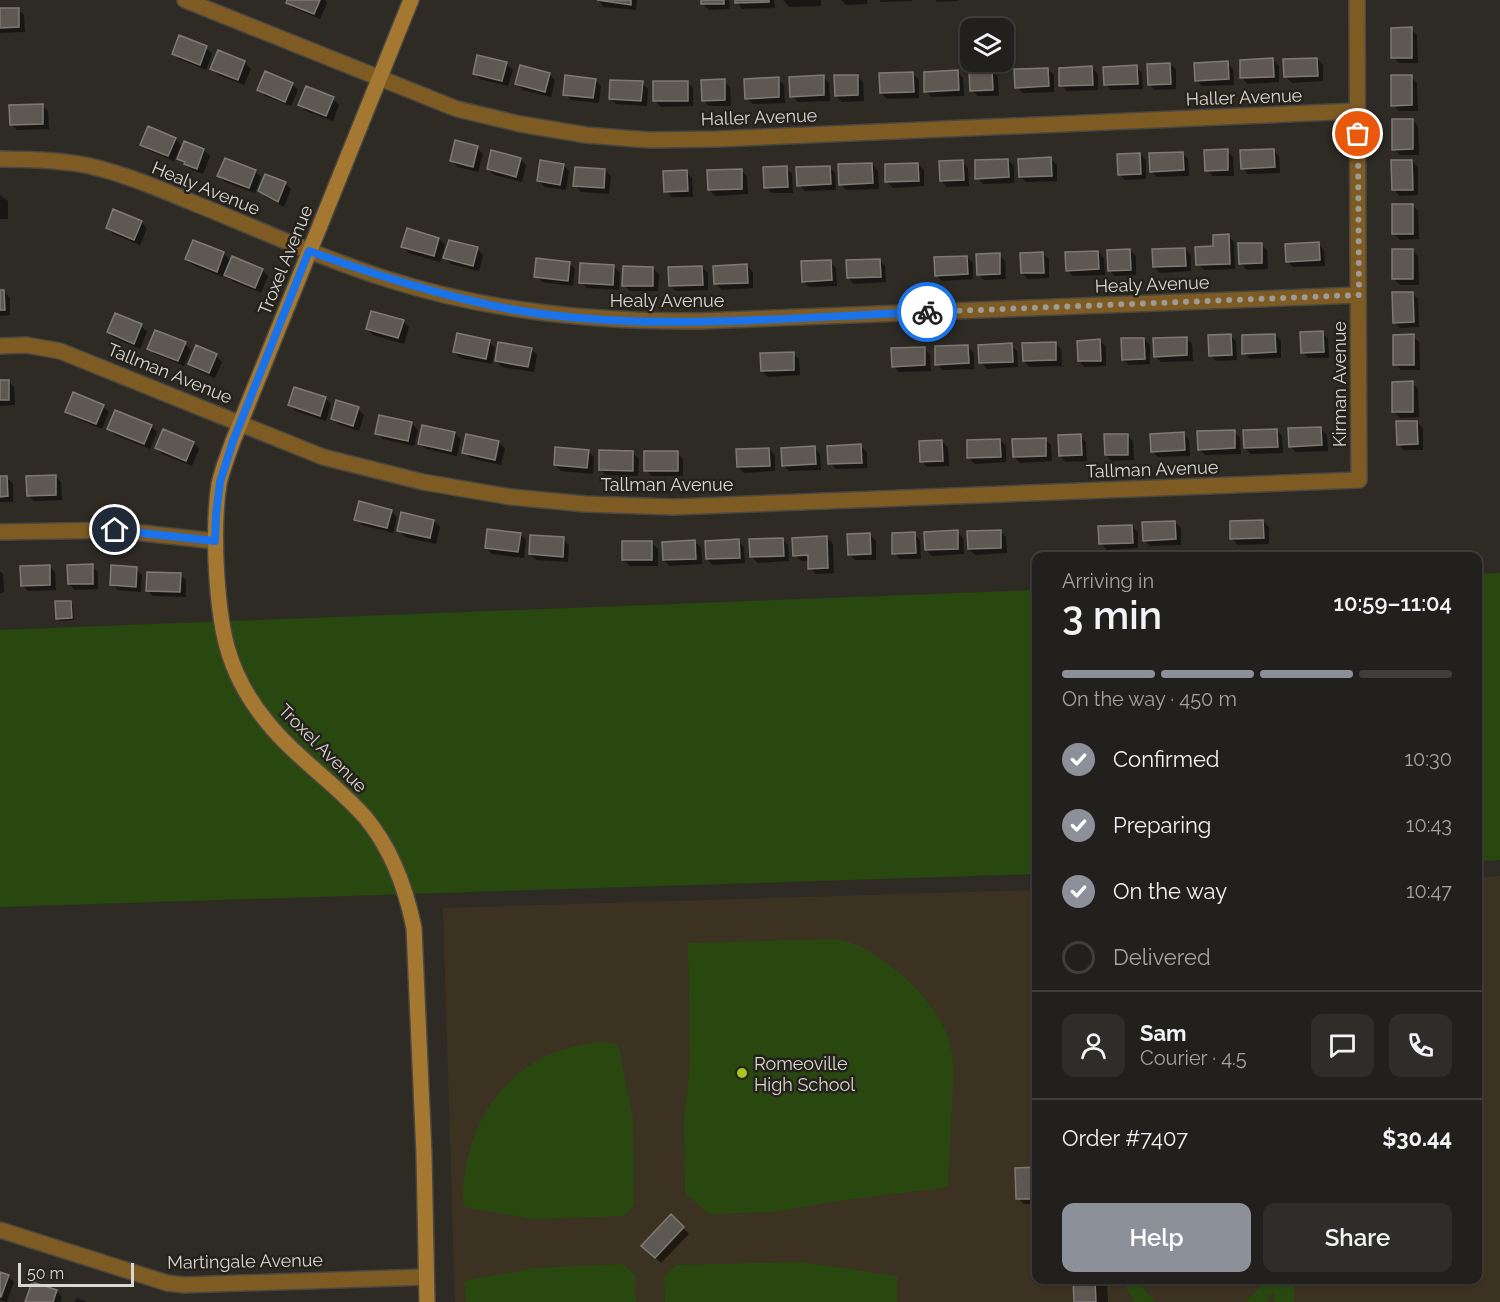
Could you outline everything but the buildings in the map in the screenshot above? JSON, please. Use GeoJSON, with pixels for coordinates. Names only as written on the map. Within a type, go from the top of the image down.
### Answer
{"type":"FeatureCollection","features":[{"type":"Feature","properties":{"kind":"street","name":"Haller Avenue"},"geometry":{"type":"LineString","coordinates":[[185,0],[457,109],[586,135],[649,140],[1358,111]]}},
{"type":"Feature","properties":{"kind":"street","name":"Troxel Avenue"},"geometry":{"type":"LineString","coordinates":[[411,0],[240,423],[220,482],[215,541],[221,624],[227,650],[245,690],[268,724],[365,817],[381,839],[410,905],[414,928],[424,1154],[427,1302]]}},
{"type":"Feature","properties":{"kind":"street","name":"Kirman Avenue"},"geometry":{"type":"LineString","coordinates":[[1357,0],[1359,480]]}},
{"type":"Feature","properties":{"kind":"street","name":"Healy Avenue"},"geometry":{"type":"LineString","coordinates":[[0,159],[60,161],[102,170],[175,195],[309,251],[386,279],[472,301],[538,313],[609,320],[700,321],[1359,295]]}},
{"type":"Feature","properties":{"kind":"street","name":"Tallman Avenue"},"geometry":{"type":"LineString","coordinates":[[0,345],[27,345],[60,351],[323,457],[423,482],[537,500],[674,507],[1359,480]]}},
{"type":"Feature","properties":{"kind":"street"},"geometry":{"type":"LineString","coordinates":[[0,532],[115,530],[215,541]]}},
{"type":"Feature","properties":{"kind":"street","name":"Martingale Avenue"},"geometry":{"type":"LineString","coordinates":[[0,1230],[167,1283],[184,1285],[426,1277]]}},
{"type":"Feature","properties":{"kind":"shaded area","name":"Romeoville High School"},"geometry":{"type":"Polygon","coordinates":[[[1500,876],[1500,1302],[455,1302],[443,908],[1032,890],[1032,1284],[1482,1284],[1482,877],[1500,876]]]}},
{"type":"Feature","properties":{"kind":"green space"},"geometry":{"type":"Polygon","coordinates":[[[1500,573],[1500,860],[1482,861],[1482,574],[1500,573]]]}},
{"type":"Feature","properties":{"kind":"green space"},"geometry":{"type":"Polygon","coordinates":[[[1032,590],[1032,874],[0,907],[0,630],[1032,590]]]}},
{"type":"Feature","properties":{"kind":"green space"},"geometry":{"type":"Polygon","coordinates":[[[842,940],[867,950],[897,971],[928,1002],[945,1031],[953,1056],[954,1072],[948,1187],[837,1201],[774,1212],[709,1214],[685,1193],[684,1118],[690,1065],[688,943],[842,940]]]}},
{"type":"Feature","properties":{"kind":"green space"},"geometry":{"type":"Polygon","coordinates":[[[605,1042],[618,1044],[633,1119],[634,1205],[624,1216],[535,1219],[463,1207],[465,1175],[471,1145],[483,1117],[499,1093],[519,1073],[544,1058],[572,1047],[605,1042]]]}},
{"type":"Feature","properties":{"kind":"green space"},"geometry":{"type":"Polygon","coordinates":[[[798,1262],[897,1276],[897,1302],[665,1302],[664,1277],[677,1265],[798,1262]]]}},
{"type":"Feature","properties":{"kind":"green space"},"geometry":{"type":"Polygon","coordinates":[[[623,1264],[635,1275],[636,1302],[466,1302],[464,1281],[535,1268],[623,1264]]]}},
{"type":"Feature","properties":{"kind":"green space"},"geometry":{"type":"Polygon","coordinates":[[[1124,1284],[1141,1284],[1156,1302],[1135,1302],[1124,1284]]]}},
{"type":"Feature","properties":{"kind":"green space"},"geometry":{"type":"Polygon","coordinates":[[[1262,1284],[1294,1284],[1294,1302],[1275,1302],[1274,1292],[1267,1302],[1245,1302],[1262,1284]]]}},
{"type":"Feature","properties":{"kind":"way so far"},"geometry":{"type":"LineString","coordinates":[[927,312],[1359,295],[1358,134]]}},
{"type":"Feature","properties":{"kind":"place","name":"Romeoville High School"},"geometry":{"type":"Point","coordinates":[742,1073]}},
{"type":"Feature","properties":{"kind":"route"},"geometry":{"type":"LineString","coordinates":[[115,530],[215,541],[220,482],[233,441],[309,251],[386,279],[429,291],[511,309],[548,314],[609,320],[700,321],[927,312]]}}]}
